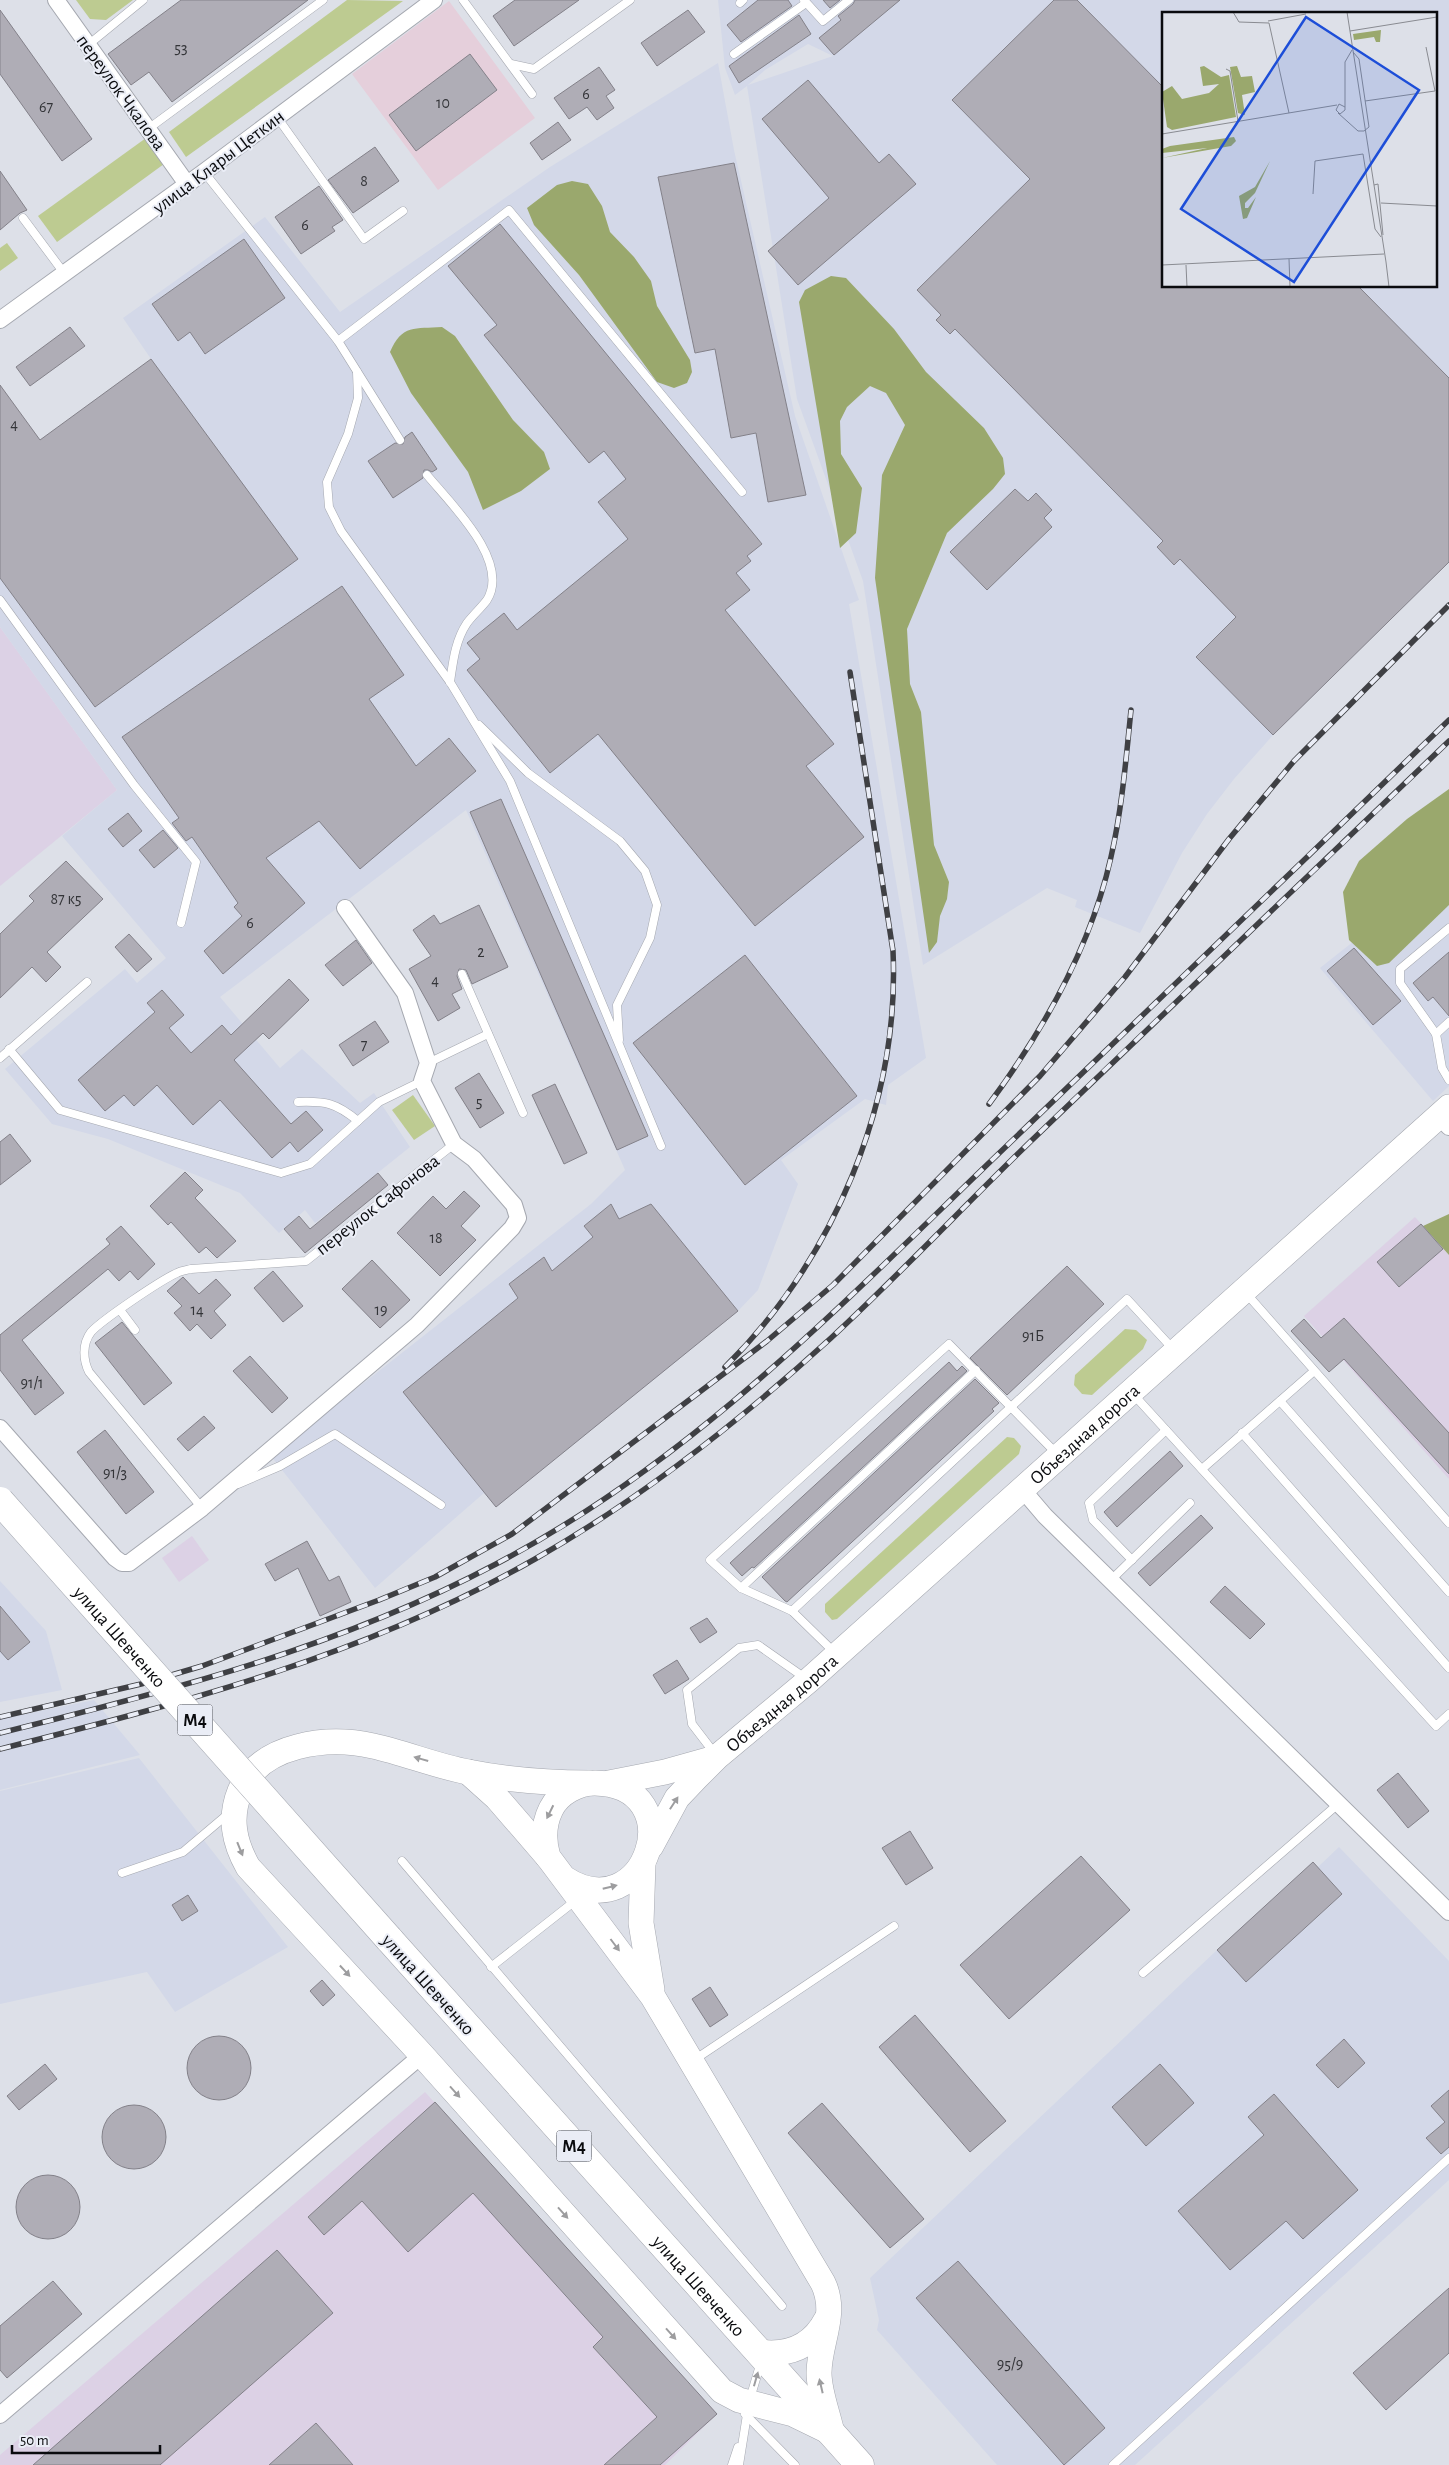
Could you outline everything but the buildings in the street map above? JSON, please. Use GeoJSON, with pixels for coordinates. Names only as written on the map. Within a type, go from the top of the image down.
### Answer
{"type":"FeatureCollection","features":[{"type":"Feature","properties":{"kind":"highway","name":"улица Шевченко"},"geometry":{"type":"LineString","coordinates":[[0,1501],[860,2465]]}},
{"type":"Feature","properties":{"kind":"main road","name":"Объездная дорога"},"geometry":{"type":"LineString","coordinates":[[647,1855],[677,1798],[717,1757],[838,1655],[1244,1291],[1446,1117]]}},
{"type":"Feature","properties":{"kind":"main road"},"geometry":{"type":"LineString","coordinates":[[653,1997],[641,1923],[650,1821],[643,1806],[631,1794],[599,1783],[546,1783],[468,1772],[372,1746],[339,1743],[306,1745],[274,1754],[255,1769],[243,1785],[235,1808],[236,1838],[248,1867],[422,2055],[722,2391],[748,2410],[793,2414],[832,2433]]}},
{"type":"Feature","properties":{"kind":"main road"},"geometry":{"type":"LineString","coordinates":[[548,1857],[544,1836],[546,1820],[553,1806],[569,1791],[599,1783],[665,1772],[717,1757]]}},
{"type":"Feature","properties":{"kind":"main road"},"geometry":{"type":"LineString","coordinates":[[468,1772],[497,1798],[548,1857],[555,1869],[572,1888],[653,1997],[823,2283],[828,2297],[830,2313],[820,2355],[819,2375],[832,2433]]}},
{"type":"Feature","properties":{"kind":"main road"},"geometry":{"type":"LineString","coordinates":[[572,1888],[580,1887],[598,1890],[624,1883],[647,1855]]}},
{"type":"Feature","properties":{"kind":"main road"},"geometry":{"type":"LineString","coordinates":[[761,2354],[777,2354],[794,2350],[808,2343],[821,2329],[830,2313]]}},
{"type":"Feature","properties":{"kind":"street","name":"переулок Чкалова"},"geometry":{"type":"LineString","coordinates":[[56,0],[187,184]]}},
{"type":"Feature","properties":{"kind":"street","name":"улица Клары Цеткин"},"geometry":{"type":"LineString","coordinates":[[0,320],[204,172],[428,2]]}},
{"type":"Feature","properties":{"kind":"street"},"geometry":{"type":"LineString","coordinates":[[345,908],[405,993],[428,1063],[422,1081]]}},
{"type":"Feature","properties":{"kind":"street","name":"переулок Сафонова"},"geometry":{"type":"LineString","coordinates":[[422,1081],[454,1144]]}},
{"type":"Feature","properties":{"kind":"street"},"geometry":{"type":"LineString","coordinates":[[0,1428],[116,1558],[122,1563],[130,1563],[202,1508],[418,1325],[512,1228],[518,1218],[514,1205],[474,1159],[454,1144]]}},
{"type":"Feature","properties":{"kind":"street"},"geometry":{"type":"LineString","coordinates":[[1022,1489],[1045,1516],[1110,1581],[1449,1912]]}},
{"type":"Feature","properties":{"kind":"street"},"geometry":{"type":"LineString","coordinates":[[0,2415],[422,2055]]}},
{"type":"Feature","properties":{"kind":"lane"},"geometry":{"type":"LineString","coordinates":[[88,45],[143,0]]}},
{"type":"Feature","properties":{"kind":"lane"},"geometry":{"type":"LineString","coordinates":[[148,129],[323,0]]}},
{"type":"Feature","properties":{"kind":"lane"},"geometry":{"type":"LineString","coordinates":[[463,0],[532,94]]}},
{"type":"Feature","properties":{"kind":"lane"},"geometry":{"type":"LineString","coordinates":[[511,64],[534,69],[630,0]]}},
{"type":"Feature","properties":{"kind":"lane"},"geometry":{"type":"LineString","coordinates":[[734,54],[805,1],[823,21],[849,0]]}},
{"type":"Feature","properties":{"kind":"lane"},"geometry":{"type":"LineString","coordinates":[[277,117],[364,239],[403,211]]}},
{"type":"Feature","properties":{"kind":"lane"},"geometry":{"type":"LineString","coordinates":[[204,172],[338,342],[400,440]]}},
{"type":"Feature","properties":{"kind":"lane"},"geometry":{"type":"LineString","coordinates":[[338,342],[509,210],[742,492]]}},
{"type":"Feature","properties":{"kind":"lane"},"geometry":{"type":"LineString","coordinates":[[23,218],[64,273]]}},
{"type":"Feature","properties":{"kind":"lane"},"geometry":{"type":"LineString","coordinates":[[357,372],[358,398],[348,434],[327,482],[328,507],[341,531],[450,682],[510,781],[661,1146]]}},
{"type":"Feature","properties":{"kind":"lane"},"geometry":{"type":"LineString","coordinates":[[428,475],[486,551],[493,578],[488,598],[466,625],[454,650],[450,682]]}},
{"type":"Feature","properties":{"kind":"lane"},"geometry":{"type":"LineString","coordinates":[[0,600],[134,785],[196,862],[181,923]]}},
{"type":"Feature","properties":{"kind":"lane"},"geometry":{"type":"LineString","coordinates":[[470,717],[528,773],[620,841],[645,872],[657,905],[650,938],[617,1005],[620,1047]]}},
{"type":"Feature","properties":{"kind":"lane"},"geometry":{"type":"LineString","coordinates":[[1449,928],[1400,969],[1400,983],[1436,1034],[1442,1068],[1449,1080]]}},
{"type":"Feature","properties":{"kind":"lane"},"geometry":{"type":"LineString","coordinates":[[462,974],[523,1113]]}},
{"type":"Feature","properties":{"kind":"lane"},"geometry":{"type":"LineString","coordinates":[[0,1058],[87,982]]}},
{"type":"Feature","properties":{"kind":"lane"},"geometry":{"type":"LineString","coordinates":[[1436,1034],[1449,1022]]}},
{"type":"Feature","properties":{"kind":"lane"},"geometry":{"type":"LineString","coordinates":[[428,1063],[488,1034]]}},
{"type":"Feature","properties":{"kind":"lane"},"geometry":{"type":"LineString","coordinates":[[9,1050],[60,1110],[281,1173],[310,1164],[379,1102],[422,1081]]}},
{"type":"Feature","properties":{"kind":"lane"},"geometry":{"type":"LineString","coordinates":[[298,1102],[324,1101],[343,1108],[358,1121]]}},
{"type":"Feature","properties":{"kind":"lane","name":"переулок Сафонова"},"geometry":{"type":"LineString","coordinates":[[202,1508],[94,1379],[85,1365],[84,1351],[91,1333],[120,1310],[176,1273],[191,1269],[306,1261],[454,1144]]}},
{"type":"Feature","properties":{"kind":"lane"},"geometry":{"type":"LineString","coordinates":[[1244,1291],[1313,1372],[1449,1523]]}},
{"type":"Feature","properties":{"kind":"lane"},"geometry":{"type":"LineString","coordinates":[[792,1611],[1127,1299],[1176,1352]]}},
{"type":"Feature","properties":{"kind":"lane"},"geometry":{"type":"LineString","coordinates":[[120,1310],[135,1330]]}},
{"type":"Feature","properties":{"kind":"lane"},"geometry":{"type":"LineString","coordinates":[[838,1655],[792,1611],[740,1588],[710,1560],[949,1344],[1013,1407],[1059,1456]]}},
{"type":"Feature","properties":{"kind":"lane"},"geometry":{"type":"LineString","coordinates":[[740,1588],[976,1370]]}},
{"type":"Feature","properties":{"kind":"lane"},"geometry":{"type":"LineString","coordinates":[[1202,1468],[1313,1372]]}},
{"type":"Feature","properties":{"kind":"lane"},"geometry":{"type":"LineString","coordinates":[[1131,1392],[1436,1726],[1449,1714]]}},
{"type":"Feature","properties":{"kind":"lane"},"geometry":{"type":"LineString","coordinates":[[1280,1401],[1449,1592]]}},
{"type":"Feature","properties":{"kind":"lane"},"geometry":{"type":"LineString","coordinates":[[1132,1560],[1093,1520],[1089,1503],[1166,1430]]}},
{"type":"Feature","properties":{"kind":"lane"},"geometry":{"type":"LineString","coordinates":[[223,1490],[280,1466],[335,1434],[441,1505]]}},
{"type":"Feature","properties":{"kind":"lane"},"geometry":{"type":"LineString","coordinates":[[1242,1434],[1449,1668]]}},
{"type":"Feature","properties":{"kind":"lane"},"geometry":{"type":"LineString","coordinates":[[1110,1581],[1190,1503]]}},
{"type":"Feature","properties":{"kind":"lane"},"geometry":{"type":"LineString","coordinates":[[717,1757],[692,1724],[687,1690],[739,1648],[758,1645],[808,1681]]}},
{"type":"Feature","properties":{"kind":"lane"},"geometry":{"type":"LineString","coordinates":[[1142,1973],[1338,1805]]}},
{"type":"Feature","properties":{"kind":"lane"},"geometry":{"type":"LineString","coordinates":[[122,1873],[183,1852],[235,1808]]}},
{"type":"Feature","properties":{"kind":"lane"},"geometry":{"type":"LineString","coordinates":[[402,1861],[782,2306]]}},
{"type":"Feature","properties":{"kind":"lane"},"geometry":{"type":"LineString","coordinates":[[491,1967],[572,1888]]}},
{"type":"Feature","properties":{"kind":"lane"},"geometry":{"type":"LineString","coordinates":[[692,2062],[894,1926]]}},
{"type":"Feature","properties":{"kind":"lane"},"geometry":{"type":"LineString","coordinates":[[1113,2465],[1449,2158]]}},
{"type":"Feature","properties":{"kind":"lane"},"geometry":{"type":"LineString","coordinates":[[739,2465],[748,2410],[761,2354]]}},
{"type":"Feature","properties":{"kind":"lane"},"geometry":{"type":"LineString","coordinates":[[748,2410],[795,2465]]}},
{"type":"Feature","properties":{"kind":"lane"},"geometry":{"type":"LineString","coordinates":[[732,2465],[746,2426]]}},
{"type":"Feature","properties":{"kind":"shaded area"},"geometry":{"type":"Polygon","coordinates":[[[718,0],[1449,0],[1449,562],[1273,735],[1234,779],[1207,814],[1182,853],[1140,933],[1075,907],[1077,900],[1047,888],[923,965],[863,581],[797,399],[747,86],[735,95],[725,68],[718,0]],[[808,44],[765,70],[748,85],[833,56],[808,44]]]}},
{"type":"Feature","properties":{"kind":"shaded area"},"geometry":{"type":"Polygon","coordinates":[[[449,1],[535,118],[438,190],[352,74],[449,1]]]}},
{"type":"Feature","properties":{"kind":"shaded area"},"geometry":{"type":"Polygon","coordinates":[[[718,63],[734,150],[795,416],[859,600],[849,604],[926,1058],[888,1085],[886,1105],[865,1099],[781,1160],[798,1184],[758,1290],[738,1311],[496,1507],[484,1493],[375,1588],[271,1456],[591,1204],[625,1170],[466,810],[220,997],[280,1068],[302,1049],[360,1103],[374,1093],[410,1147],[315,1223],[305,1210],[279,1233],[240,1193],[108,1139],[52,1124],[5,1069],[125,969],[137,983],[166,958],[62,836],[117,790],[0,627],[0,470],[151,359],[123,318],[265,217],[340,312],[550,167],[718,63]]]}},
{"type":"Feature","properties":{"kind":"shaded area"},"geometry":{"type":"Polygon","coordinates":[[[0,627],[117,790],[0,886],[0,627]]]}},
{"type":"Feature","properties":{"kind":"shaded area"},"geometry":{"type":"Polygon","coordinates":[[[1449,866],[1449,1086],[1433,1101],[1320,968],[1449,866]]]}},
{"type":"Feature","properties":{"kind":"shaded area"},"geometry":{"type":"Polygon","coordinates":[[[1415,1217],[1449,1255],[1449,1479],[1304,1316],[1415,1217]]]}},
{"type":"Feature","properties":{"kind":"shaded area"},"geometry":{"type":"Polygon","coordinates":[[[192,1536],[209,1560],[179,1582],[162,1558],[192,1536]]]}},
{"type":"Feature","properties":{"kind":"shaded area"},"geometry":{"type":"Polygon","coordinates":[[[0,1581],[46,1631],[62,1690],[0,1702],[0,1581]]]}},
{"type":"Feature","properties":{"kind":"shaded area"},"geometry":{"type":"Polygon","coordinates":[[[94,1700],[140,1755],[0,1790],[0,1719],[94,1700]]]}},
{"type":"Feature","properties":{"kind":"shaded area"},"geometry":{"type":"Polygon","coordinates":[[[139,1758],[288,1947],[175,2012],[147,1972],[0,2004],[0,1791],[139,1758]]]}},
{"type":"Feature","properties":{"kind":"shaded area"},"geometry":{"type":"Polygon","coordinates":[[[1339,1847],[1449,1961],[1449,2180],[1135,2465],[997,2465],[877,2330],[879,2320],[870,2278],[1217,1950],[1313,1862],[1318,1867],[1339,1847]]]}},
{"type":"Feature","properties":{"kind":"shaded area"},"geometry":{"type":"Polygon","coordinates":[[[425,2092],[717,2414],[665,2465],[0,2465],[0,2455],[425,2092]]]}},
{"type":"Feature","properties":{"kind":"green space"},"geometry":{"type":"Polygon","coordinates":[[[76,0],[133,0],[106,20],[90,19],[76,0]]]}},
{"type":"Feature","properties":{"kind":"green space"},"geometry":{"type":"Polygon","coordinates":[[[347,0],[403,1],[186,157],[169,132],[347,0]]]}},
{"type":"Feature","properties":{"kind":"green space"},"geometry":{"type":"Polygon","coordinates":[[[146,138],[164,164],[57,242],[38,216],[146,138]]]}},
{"type":"Feature","properties":{"kind":"green space"},"geometry":{"type":"Polygon","coordinates":[[[572,181],[588,184],[602,206],[610,232],[634,257],[651,281],[657,306],[690,360],[692,372],[687,383],[674,388],[657,382],[579,275],[534,225],[527,208],[557,185],[572,181]]]}},
{"type":"Feature","properties":{"kind":"green space"},"geometry":{"type":"Polygon","coordinates":[[[7,243],[18,258],[0,271],[0,248],[7,243]]]}},
{"type":"Feature","properties":{"kind":"green space"},"geometry":{"type":"Polygon","coordinates":[[[831,276],[846,278],[894,329],[926,372],[984,428],[1003,458],[1005,474],[993,489],[947,533],[907,629],[910,684],[921,712],[934,845],[949,882],[947,899],[940,916],[937,942],[929,953],[875,578],[882,475],[905,425],[886,393],[870,386],[847,407],[840,421],[841,454],[862,488],[856,533],[840,548],[799,302],[805,290],[831,276]]]}},
{"type":"Feature","properties":{"kind":"green space"},"geometry":{"type":"Polygon","coordinates":[[[442,327],[455,336],[513,420],[544,452],[550,469],[521,491],[483,510],[468,472],[411,393],[390,352],[399,337],[405,332],[417,328],[442,327]]]}},
{"type":"Feature","properties":{"kind":"green space"},"geometry":{"type":"Polygon","coordinates":[[[1449,789],[1449,905],[1389,963],[1377,966],[1349,940],[1343,892],[1359,861],[1407,819],[1449,789]]]}},
{"type":"Feature","properties":{"kind":"green space"},"geometry":{"type":"Polygon","coordinates":[[[413,1095],[435,1126],[414,1140],[392,1110],[413,1095]]]}},
{"type":"Feature","properties":{"kind":"green space"},"geometry":{"type":"Polygon","coordinates":[[[1449,1214],[1449,1255],[1423,1226],[1449,1214]]]}},
{"type":"Feature","properties":{"kind":"green space"},"geometry":{"type":"Polygon","coordinates":[[[1125,1329],[1136,1330],[1147,1340],[1143,1349],[1092,1395],[1082,1394],[1074,1385],[1075,1375],[1125,1329]]]}},
{"type":"Feature","properties":{"kind":"green space"},"geometry":{"type":"Polygon","coordinates":[[[1007,1437],[1014,1438],[1021,1446],[1019,1454],[837,1619],[832,1620],[825,1612],[825,1604],[1007,1437]]]}},
{"type":"Feature","properties":{"kind":"railway"},"geometry":{"type":"LineString","coordinates":[[0,1717],[141,1684],[202,1666],[379,1600],[435,1577],[512,1534],[767,1341],[833,1285],[1040,1076],[1125,977],[1229,839],[1294,761],[1449,605]]}},
{"type":"Feature","properties":{"kind":"railway"},"geometry":{"type":"LineString","coordinates":[[725,1367],[764,1325],[798,1278],[827,1228],[852,1176],[871,1121],[885,1065],[892,1008],[893,951],[850,672]]}},
{"type":"Feature","properties":{"kind":"railway"},"geometry":{"type":"LineString","coordinates":[[989,1104],[1028,1047],[1063,987],[1091,923],[1102,890],[1115,839],[1131,710]]}},
{"type":"Feature","properties":{"kind":"railway"},"geometry":{"type":"LineString","coordinates":[[0,1733],[191,1683],[253,1664],[377,1620],[496,1564],[567,1524],[633,1479],[697,1431],[818,1327],[1449,720]]}},
{"type":"Feature","properties":{"kind":"railway"},"geometry":{"type":"LineString","coordinates":[[0,1749],[206,1694],[341,1649],[472,1593],[575,1535],[652,1484],[726,1428],[831,1338],[1031,1141],[1449,741]]}}]}
